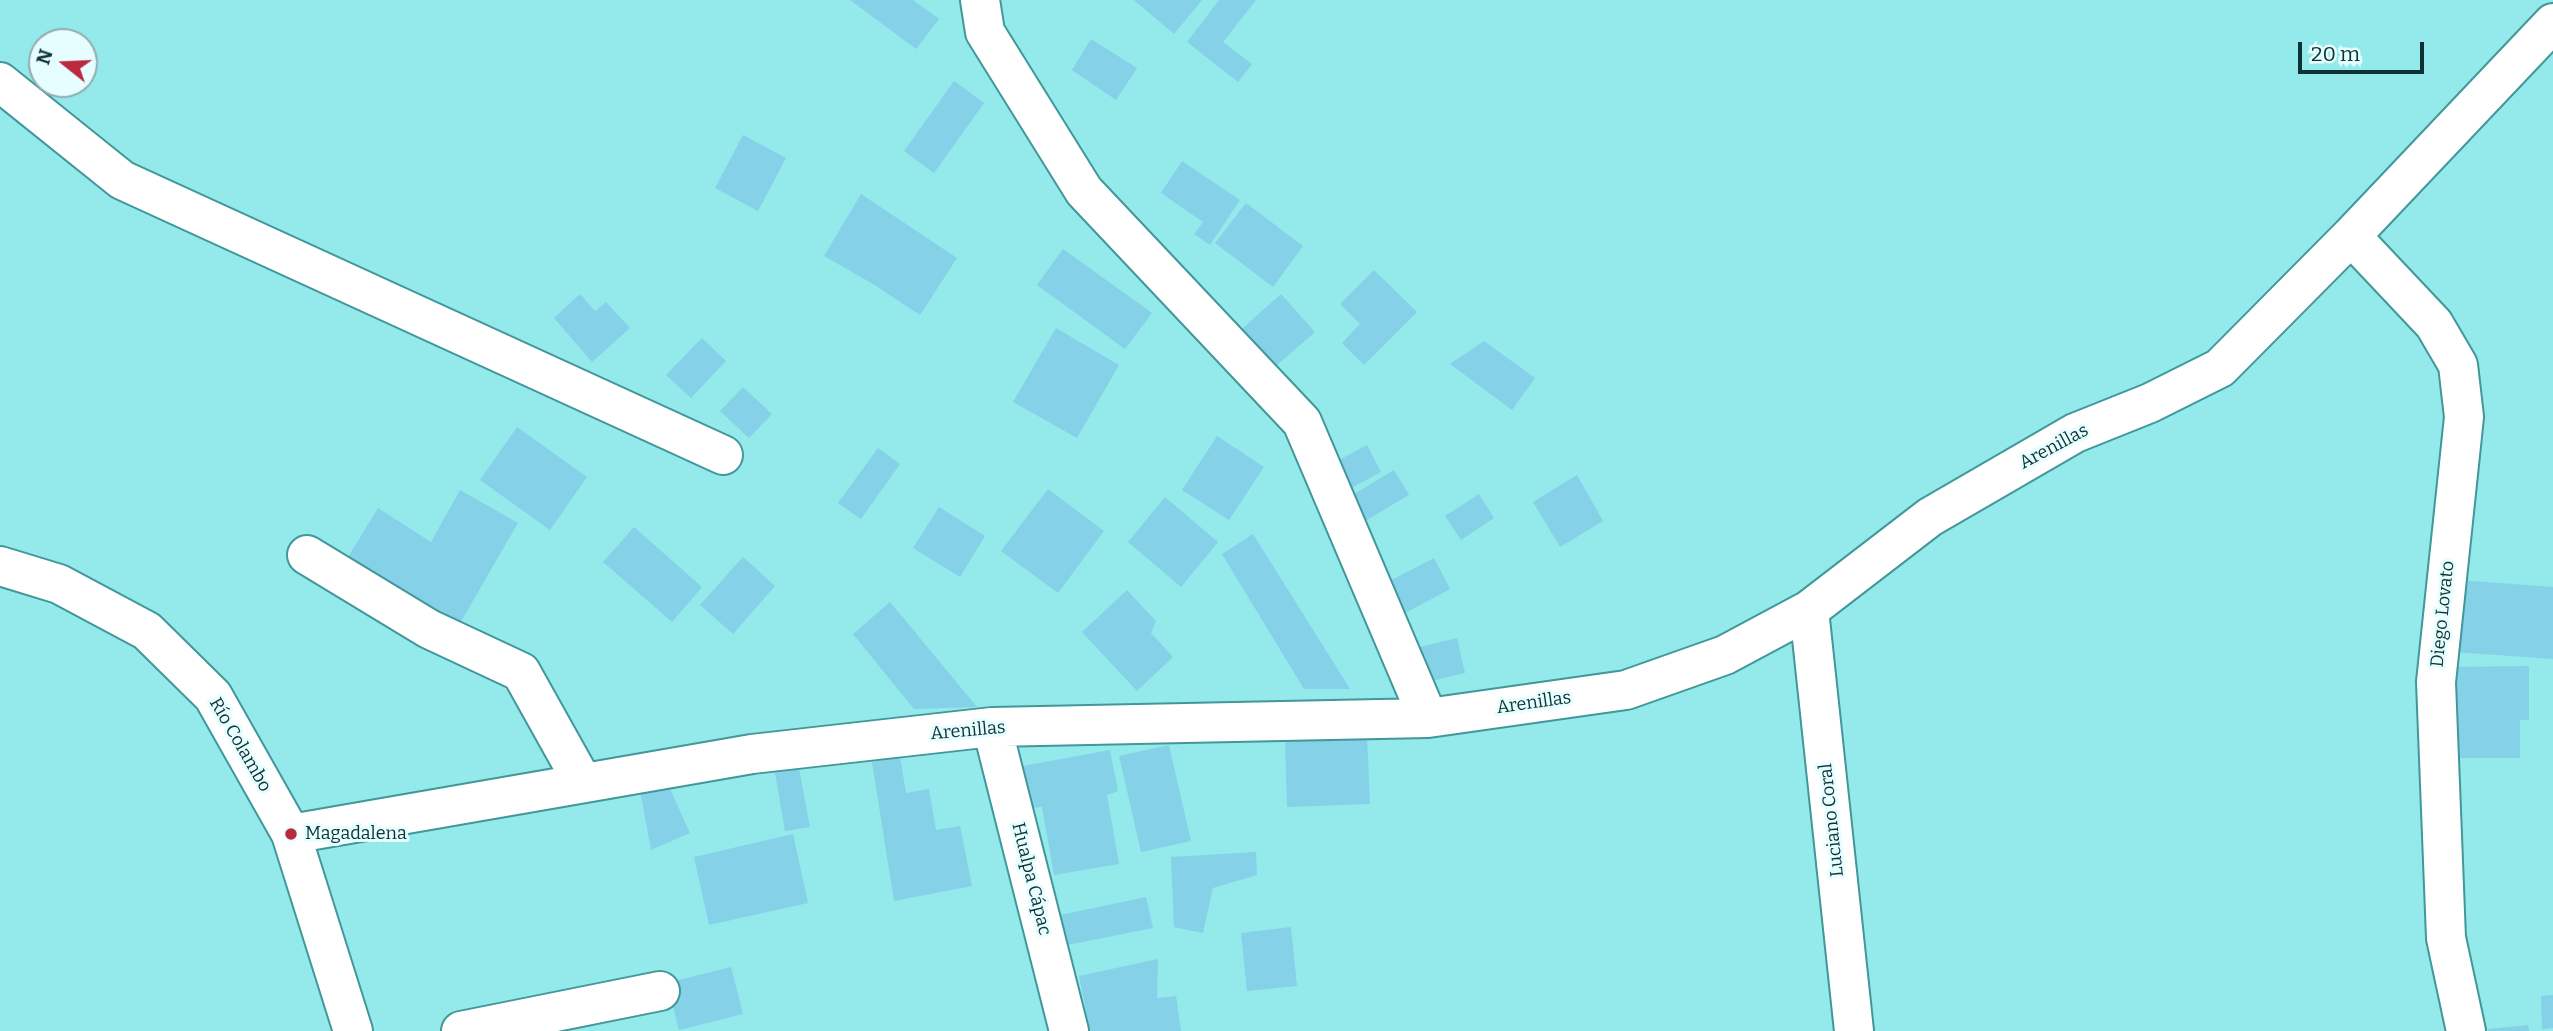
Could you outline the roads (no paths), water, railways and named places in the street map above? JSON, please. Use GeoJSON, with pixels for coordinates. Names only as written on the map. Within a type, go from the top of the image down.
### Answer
{"type":"FeatureCollection","features":[{"type":"Feature","properties":{"kind":"street"},"geometry":{"type":"LineString","coordinates":[[980,0],[985,32],[1084,191],[1302,422],[1428,718]]}},
{"type":"Feature","properties":{"kind":"street","name":"Arenillas"},"geometry":{"type":"LineString","coordinates":[[291,834],[752,754],[992,727],[1428,718],[1626,690],[1725,655],[1809,610],[1930,517],[2075,433],[2150,402],[2220,368],[2351,236],[2553,23]]}},
{"type":"Feature","properties":{"kind":"street"},"geometry":{"type":"LineString","coordinates":[[0,82],[122,180],[723,455]]}},
{"type":"Feature","properties":{"kind":"street","name":"Diego Lovato"},"geometry":{"type":"LineString","coordinates":[[2351,236],[2434,324],[2458,365],[2464,417],[2436,682],[2446,938],[2466,1031]]}},
{"type":"Feature","properties":{"kind":"street"},"geometry":{"type":"LineString","coordinates":[[307,555],[429,629],[521,672],[583,783]]}},
{"type":"Feature","properties":{"kind":"street","name":"Río Colambo"},"geometry":{"type":"LineString","coordinates":[[0,566],[59,584],[147,631],[213,696],[291,834],[353,1031]]}},
{"type":"Feature","properties":{"kind":"street","name":"Luciano Coral"},"geometry":{"type":"LineString","coordinates":[[1809,610],[1854,1031]]}},
{"type":"Feature","properties":{"kind":"street","name":"Hualpa Cápac"},"geometry":{"type":"LineString","coordinates":[[992,727],[1069,1031]]}},
{"type":"Feature","properties":{"kind":"street"},"geometry":{"type":"LineString","coordinates":[[461,1031],[660,991]]}},
{"type":"Feature","properties":{"kind":"place","name":"Magadalena"},"geometry":{"type":"Point","coordinates":[291,834]}}]}
